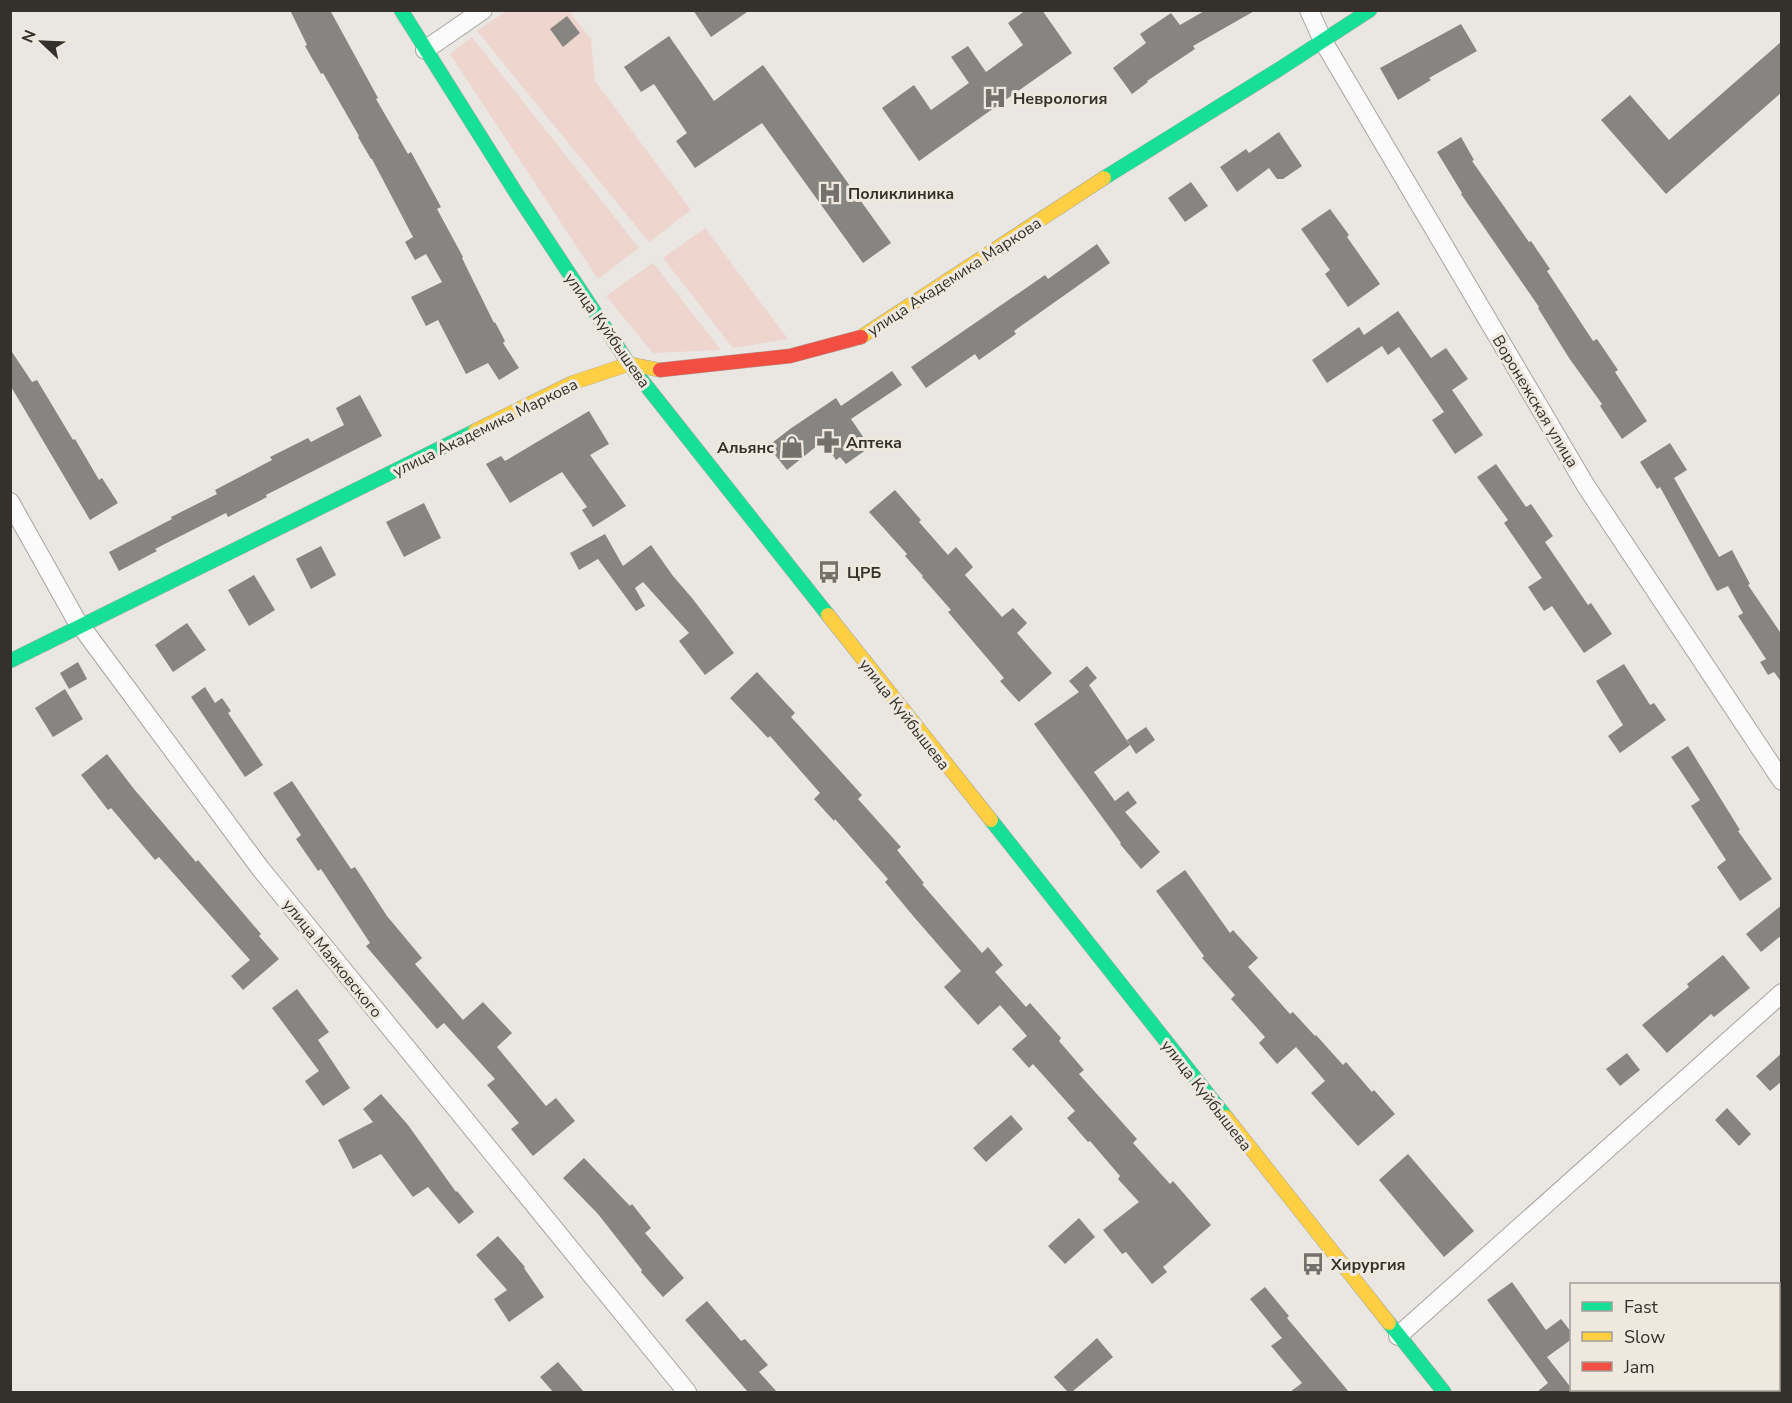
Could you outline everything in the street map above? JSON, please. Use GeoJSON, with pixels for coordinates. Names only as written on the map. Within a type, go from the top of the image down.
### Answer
{"type":"FeatureCollection","features":[{"type":"Feature","properties":{"kind":"street","name":"улица Куйбышева"},"geometry":{"type":"LineString","coordinates":[[401,10],[518,196],[629,364],[1444,1392]]}},
{"type":"Feature","properties":{"kind":"street"},"geometry":{"type":"LineString","coordinates":[[425,50],[483,10]]}},
{"type":"Feature","properties":{"kind":"street","name":"Воронежская улица"},"geometry":{"type":"LineString","coordinates":[[1308,10],[1323,40],[1586,486],[1782,781]]}},
{"type":"Feature","properties":{"kind":"street","name":"улица Академика Маркова"},"geometry":{"type":"LineString","coordinates":[[10,661],[572,383],[629,364],[657,369],[735,363],[790,356],[859,338],[1085,190],[1370,10]]}},
{"type":"Feature","properties":{"kind":"street","name":"улица Маяковского"},"geometry":{"type":"LineString","coordinates":[[10,502],[80,626],[260,868],[687,1392]]}},
{"type":"Feature","properties":{"kind":"street"},"geometry":{"type":"LineString","coordinates":[[1398,1336],[1782,993]]}},
{"type":"Feature","properties":{"kind":"shaded area"},"geometry":{"type":"Polygon","coordinates":[[[506,11],[569,11],[591,39],[595,81],[691,210],[649,242],[477,31],[506,11]]]}},
{"type":"Feature","properties":{"kind":"shaded area"},"geometry":{"type":"Polygon","coordinates":[[[472,37],[639,248],[598,279],[450,54],[472,37]]]}},
{"type":"Feature","properties":{"kind":"shaded area"},"geometry":{"type":"Polygon","coordinates":[[[705,228],[788,339],[733,348],[663,258],[705,228]]]}},
{"type":"Feature","properties":{"kind":"shaded area"},"geometry":{"type":"Polygon","coordinates":[[[653,263],[721,350],[653,353],[606,296],[653,263]]]}},
{"type":"Feature","properties":{"kind":"building"},"geometry":{"type":"Polygon","coordinates":[[[290,10],[330,10],[378,98],[376,99],[408,154],[411,152],[441,207],[437,209],[505,341],[503,343],[519,368],[499,380],[488,363],[466,374],[438,320],[426,326],[411,297],[442,282],[426,254],[415,260],[405,242],[413,237],[359,136],[305,46],[307,45],[290,10]]]}},
{"type":"Feature","properties":{"kind":"building"},"geometry":{"type":"Polygon","coordinates":[[[693,10],[750,10],[711,37],[693,10]]]}},
{"type":"Feature","properties":{"kind":"building"},"geometry":{"type":"Polygon","coordinates":[[[1026,10],[1042,10],[1072,53],[919,161],[882,108],[914,85],[931,110],[969,83],[951,57],[968,46],[986,72],[1023,45],[1008,23],[1026,10]]]}},
{"type":"Feature","properties":{"kind":"building"},"geometry":{"type":"Polygon","coordinates":[[[1206,10],[1256,10],[1193,46],[1195,49],[1147,81],[1132,94],[1113,68],[1146,43],[1140,34],[1171,13],[1180,25],[1206,10]]]}},
{"type":"Feature","properties":{"kind":"building"},"geometry":{"type":"Polygon","coordinates":[[[567,16],[580,33],[563,47],[550,29],[567,16]]]}},
{"type":"Feature","properties":{"kind":"building"},"geometry":{"type":"Polygon","coordinates":[[[1461,24],[1477,51],[1429,78],[1431,80],[1398,100],[1380,68],[1461,24]]]}},
{"type":"Feature","properties":{"kind":"building"},"geometry":{"type":"Polygon","coordinates":[[[669,36],[714,101],[763,65],[891,243],[863,263],[762,123],[695,168],[676,141],[687,133],[654,84],[641,92],[624,67],[669,36]]]}},
{"type":"Feature","properties":{"kind":"building"},"geometry":{"type":"Polygon","coordinates":[[[1782,41],[1782,92],[1666,194],[1601,120],[1630,95],[1669,140],[1782,41]]]}},
{"type":"Feature","properties":{"kind":"building"},"geometry":{"type":"Polygon","coordinates":[[[1279,132],[1302,166],[1283,179],[1277,179],[1269,168],[1237,192],[1220,167],[1246,149],[1249,153],[1279,132]]]}},
{"type":"Feature","properties":{"kind":"building"},"geometry":{"type":"Polygon","coordinates":[[[1461,137],[1474,160],[1472,161],[1550,269],[1547,271],[1593,341],[1597,339],[1618,370],[1615,372],[1647,421],[1622,439],[1539,307],[1461,194],[1437,152],[1461,137]]]}},
{"type":"Feature","properties":{"kind":"building"},"geometry":{"type":"Polygon","coordinates":[[[1191,182],[1208,206],[1185,222],[1168,198],[1191,182]]]}},
{"type":"Feature","properties":{"kind":"building"},"geometry":{"type":"Polygon","coordinates":[[[1330,209],[1380,284],[1348,307],[1325,274],[1330,270],[1301,229],[1330,209]]]}},
{"type":"Feature","properties":{"kind":"building"},"geometry":{"type":"Polygon","coordinates":[[[1097,244],[1110,263],[1014,331],[1016,334],[979,360],[975,354],[926,388],[911,367],[1045,275],[1048,279],[1097,244]]]}},
{"type":"Feature","properties":{"kind":"building"},"geometry":{"type":"Polygon","coordinates":[[[1398,311],[1431,358],[1446,348],[1468,379],[1452,390],[1483,435],[1455,454],[1432,420],[1444,412],[1399,347],[1388,355],[1382,346],[1327,383],[1312,360],[1359,327],[1364,335],[1398,311]]]}},
{"type":"Feature","properties":{"kind":"building"},"geometry":{"type":"Polygon","coordinates":[[[10,349],[32,382],[37,380],[99,480],[102,478],[118,503],[90,520],[10,385],[10,349]]]}},
{"type":"Feature","properties":{"kind":"building"},"geometry":{"type":"Polygon","coordinates":[[[892,371],[902,385],[851,419],[870,447],[846,464],[840,457],[836,460],[823,441],[787,470],[768,446],[836,398],[841,406],[892,371]]]}},
{"type":"Feature","properties":{"kind":"building"},"geometry":{"type":"Polygon","coordinates":[[[360,395],[382,436],[228,517],[226,513],[155,549],[157,551],[119,571],[109,552],[217,494],[215,490],[272,460],[270,457],[308,438],[311,442],[344,425],[336,408],[360,395]]]}},
{"type":"Feature","properties":{"kind":"building"},"geometry":{"type":"Polygon","coordinates":[[[589,411],[609,444],[590,455],[626,506],[593,527],[582,510],[587,507],[562,472],[510,503],[486,464],[501,456],[505,461],[589,411]]]}},
{"type":"Feature","properties":{"kind":"building"},"geometry":{"type":"Polygon","coordinates":[[[1670,443],[1687,470],[1674,478],[1719,557],[1732,550],[1750,584],[1748,585],[1782,635],[1782,683],[1774,672],[1768,675],[1760,662],[1766,659],[1738,616],[1743,613],[1728,586],[1717,591],[1660,487],[1657,489],[1640,462],[1670,443]]]}},
{"type":"Feature","properties":{"kind":"building"},"geometry":{"type":"Polygon","coordinates":[[[1496,464],[1526,507],[1531,504],[1553,536],[1545,542],[1588,605],[1591,603],[1612,634],[1584,653],[1552,606],[1544,611],[1528,587],[1542,578],[1504,523],[1508,520],[1477,477],[1496,464]]]}},
{"type":"Feature","properties":{"kind":"building"},"geometry":{"type":"Polygon","coordinates":[[[895,490],[948,555],[956,547],[973,567],[965,575],[1002,617],[1013,608],[1027,623],[1017,633],[1052,673],[1019,702],[1000,681],[1004,678],[948,612],[951,610],[905,556],[907,554],[869,512],[895,490]]]}},
{"type":"Feature","properties":{"kind":"building"},"geometry":{"type":"Polygon","coordinates":[[[424,503],[441,538],[404,557],[386,522],[424,503]]]}},
{"type":"Feature","properties":{"kind":"building"},"geometry":{"type":"Polygon","coordinates":[[[605,534],[623,566],[651,545],[734,653],[705,675],[679,641],[689,633],[643,582],[635,588],[645,606],[636,611],[598,559],[579,570],[570,553],[605,534]]]}},
{"type":"Feature","properties":{"kind":"building"},"geometry":{"type":"Polygon","coordinates":[[[321,546],[336,575],[311,589],[296,559],[321,546]]]}},
{"type":"Feature","properties":{"kind":"building"},"geometry":{"type":"Polygon","coordinates":[[[254,575],[275,610],[249,626],[228,590],[254,575]]]}},
{"type":"Feature","properties":{"kind":"building"},"geometry":{"type":"Polygon","coordinates":[[[187,623],[206,650],[173,672],[155,645],[187,623]]]}},
{"type":"Feature","properties":{"kind":"building"},"geometry":{"type":"Polygon","coordinates":[[[78,662],[87,679],[69,689],[60,673],[78,662]]]}},
{"type":"Feature","properties":{"kind":"building"},"geometry":{"type":"Polygon","coordinates":[[[1624,664],[1650,705],[1654,703],[1666,720],[1620,753],[1608,736],[1623,725],[1596,681],[1624,664]]]}},
{"type":"Feature","properties":{"kind":"building"},"geometry":{"type":"Polygon","coordinates":[[[1087,666],[1097,678],[1089,685],[1130,745],[1094,772],[1115,801],[1128,791],[1137,803],[1125,812],[1160,852],[1141,869],[1120,844],[1034,724],[1079,692],[1069,681],[1087,666]]]}},
{"type":"Feature","properties":{"kind":"building"},"geometry":{"type":"Polygon","coordinates":[[[757,672],[795,713],[791,717],[862,795],[858,799],[901,847],[897,850],[924,883],[922,884],[982,953],[988,947],[1003,965],[995,972],[1026,1007],[1030,1003],[1061,1038],[1059,1041],[1084,1070],[1079,1074],[1137,1139],[1133,1143],[1170,1184],[1173,1181],[1211,1225],[1163,1267],[1167,1272],[1152,1284],[1126,1252],[1122,1254],[1103,1230],[1139,1202],[1118,1179],[1120,1176],[1090,1141],[1088,1142],[1067,1118],[1075,1111],[1033,1064],[1029,1068],[1012,1049],[1027,1036],[1000,1005],[978,1025],[944,987],[961,971],[885,882],[888,879],[835,819],[834,821],[814,799],[820,793],[770,736],[768,738],[730,698],[757,672]]]}},
{"type":"Feature","properties":{"kind":"building"},"geometry":{"type":"Polygon","coordinates":[[[205,687],[215,703],[222,698],[231,711],[228,713],[263,765],[245,777],[191,697],[205,687]]]}},
{"type":"Feature","properties":{"kind":"building"},"geometry":{"type":"Polygon","coordinates":[[[65,689],[83,719],[53,737],[35,708],[65,689]]]}},
{"type":"Feature","properties":{"kind":"building"},"geometry":{"type":"Polygon","coordinates":[[[1146,727],[1155,740],[1136,754],[1127,740],[1146,727]]]}},
{"type":"Feature","properties":{"kind":"building"},"geometry":{"type":"Polygon","coordinates":[[[1688,746],[1740,830],[1738,831],[1772,879],[1740,901],[1717,867],[1726,860],[1691,806],[1700,800],[1671,757],[1688,746]]]}},
{"type":"Feature","properties":{"kind":"building"},"geometry":{"type":"Polygon","coordinates":[[[107,754],[196,862],[198,860],[261,934],[259,936],[279,959],[243,990],[231,976],[250,960],[159,857],[155,860],[111,808],[108,810],[81,775],[107,754]]]}},
{"type":"Feature","properties":{"kind":"building"},"geometry":{"type":"Polygon","coordinates":[[[292,781],[351,869],[355,867],[387,916],[422,958],[415,964],[463,1020],[483,1002],[512,1033],[497,1047],[546,1106],[556,1098],[575,1121],[533,1156],[511,1129],[519,1123],[487,1085],[495,1079],[444,1023],[437,1029],[366,946],[370,943],[321,869],[318,871],[296,839],[301,835],[273,793],[292,781]]]}},
{"type":"Feature","properties":{"kind":"building"},"geometry":{"type":"Polygon","coordinates":[[[1185,870],[1230,933],[1233,930],[1258,958],[1248,967],[1290,1014],[1293,1012],[1343,1065],[1346,1062],[1395,1114],[1358,1146],[1311,1093],[1325,1081],[1296,1047],[1277,1064],[1259,1043],[1265,1037],[1231,999],[1235,995],[1202,958],[1204,956],[1156,891],[1185,870]]]}},
{"type":"Feature","properties":{"kind":"building"},"geometry":{"type":"Polygon","coordinates":[[[1782,905],[1782,935],[1761,952],[1746,934],[1782,905]]]}},
{"type":"Feature","properties":{"kind":"building"},"geometry":{"type":"Polygon","coordinates":[[[1723,955],[1750,988],[1714,1017],[1711,1014],[1667,1053],[1642,1025],[1689,987],[1687,984],[1723,955]]]}},
{"type":"Feature","properties":{"kind":"building"},"geometry":{"type":"Polygon","coordinates":[[[297,989],[329,1032],[318,1040],[350,1088],[323,1106],[305,1081],[319,1071],[272,1008],[297,989]]]}},
{"type":"Feature","properties":{"kind":"building"},"geometry":{"type":"Polygon","coordinates":[[[1627,1053],[1640,1070],[1620,1086],[1606,1069],[1627,1053]]]}},
{"type":"Feature","properties":{"kind":"building"},"geometry":{"type":"Polygon","coordinates":[[[1782,1053],[1782,1081],[1770,1091],[1756,1076],[1782,1053]]]}},
{"type":"Feature","properties":{"kind":"building"},"geometry":{"type":"Polygon","coordinates":[[[381,1094],[408,1125],[456,1192],[474,1212],[459,1224],[428,1187],[413,1197],[381,1154],[353,1169],[338,1140],[373,1122],[363,1109],[381,1094]]]}},
{"type":"Feature","properties":{"kind":"building"},"geometry":{"type":"Polygon","coordinates":[[[1727,1108],[1751,1134],[1739,1146],[1715,1120],[1727,1108]]]}},
{"type":"Feature","properties":{"kind":"building"},"geometry":{"type":"Polygon","coordinates":[[[1011,1115],[1023,1129],[986,1162],[973,1148],[1011,1115]]]}},
{"type":"Feature","properties":{"kind":"building"},"geometry":{"type":"Polygon","coordinates":[[[1408,1154],[1474,1231],[1444,1257],[1379,1180],[1408,1154]]]}},
{"type":"Feature","properties":{"kind":"building"},"geometry":{"type":"Polygon","coordinates":[[[584,1158],[630,1206],[632,1204],[651,1228],[645,1233],[684,1278],[663,1297],[641,1272],[642,1270],[598,1214],[563,1178],[584,1158]]]}},
{"type":"Feature","properties":{"kind":"building"},"geometry":{"type":"Polygon","coordinates":[[[1079,1218],[1095,1237],[1065,1264],[1048,1246],[1079,1218]]]}},
{"type":"Feature","properties":{"kind":"building"},"geometry":{"type":"Polygon","coordinates":[[[498,1236],[525,1267],[544,1297],[509,1322],[494,1299],[507,1290],[476,1255],[498,1236]]]}},
{"type":"Feature","properties":{"kind":"building"},"geometry":{"type":"Polygon","coordinates":[[[1512,1282],[1546,1330],[1561,1319],[1570,1330],[1570,1340],[1547,1357],[1570,1386],[1570,1391],[1576,1392],[1537,1392],[1548,1383],[1487,1300],[1512,1282]]]}},
{"type":"Feature","properties":{"kind":"building"},"geometry":{"type":"Polygon","coordinates":[[[1265,1287],[1289,1316],[1287,1318],[1349,1392],[1290,1392],[1302,1383],[1271,1346],[1282,1338],[1250,1299],[1265,1287]]]}},
{"type":"Feature","properties":{"kind":"building"},"geometry":{"type":"Polygon","coordinates":[[[707,1301],[741,1341],[745,1339],[768,1365],[759,1372],[777,1392],[748,1392],[685,1320],[707,1301]]]}},
{"type":"Feature","properties":{"kind":"building"},"geometry":{"type":"Polygon","coordinates":[[[1097,1338],[1113,1357],[1072,1392],[1068,1392],[1054,1377],[1097,1338]]]}},
{"type":"Feature","properties":{"kind":"building"},"geometry":{"type":"Polygon","coordinates":[[[558,1362],[584,1392],[553,1392],[540,1377],[558,1362]]]}},
{"type":"Feature","properties":{"kind":"traffic: fast"},"geometry":{"type":"LineString","coordinates":[[401,10],[518,196],[629,364],[828,615]]}},
{"type":"Feature","properties":{"kind":"traffic: fast"},"geometry":{"type":"LineString","coordinates":[[1104,178],[1370,10]]}},
{"type":"Feature","properties":{"kind":"traffic: fast"},"geometry":{"type":"LineString","coordinates":[[10,661],[475,431]]}},
{"type":"Feature","properties":{"kind":"traffic: fast"},"geometry":{"type":"LineString","coordinates":[[991,820],[1226,1117]]}},
{"type":"Feature","properties":{"kind":"traffic: fast"},"geometry":{"type":"LineString","coordinates":[[1389,1323],[1444,1392]]}},
{"type":"Feature","properties":{"kind":"traffic: slow"},"geometry":{"type":"LineString","coordinates":[[861,337],[1104,178]]}},
{"type":"Feature","properties":{"kind":"traffic: slow"},"geometry":{"type":"LineString","coordinates":[[475,431],[572,383],[629,364],[660,370]]}},
{"type":"Feature","properties":{"kind":"traffic: slow"},"geometry":{"type":"LineString","coordinates":[[828,615],[991,820]]}},
{"type":"Feature","properties":{"kind":"traffic: slow"},"geometry":{"type":"LineString","coordinates":[[1226,1117],[1389,1323]]}},
{"type":"Feature","properties":{"kind":"traffic: jam"},"geometry":{"type":"LineString","coordinates":[[660,370],[790,356],[861,337]]}},
{"type":"Feature","properties":{"kind":"place","name":"Неврология"},"geometry":{"type":"Point","coordinates":[995,98]}},
{"type":"Feature","properties":{"kind":"place","name":"Поликлиника"},"geometry":{"type":"Point","coordinates":[830,193]}},
{"type":"Feature","properties":{"kind":"place","name":"Аптека"},"geometry":{"type":"Point","coordinates":[828,442]}},
{"type":"Feature","properties":{"kind":"place","name":"Альянс"},"geometry":{"type":"Point","coordinates":[792,447]}},
{"type":"Feature","properties":{"kind":"place","name":"ЦРБ"},"geometry":{"type":"Point","coordinates":[829,572]}},
{"type":"Feature","properties":{"kind":"place","name":"Хирургия"},"geometry":{"type":"Point","coordinates":[1313,1264]}}]}
